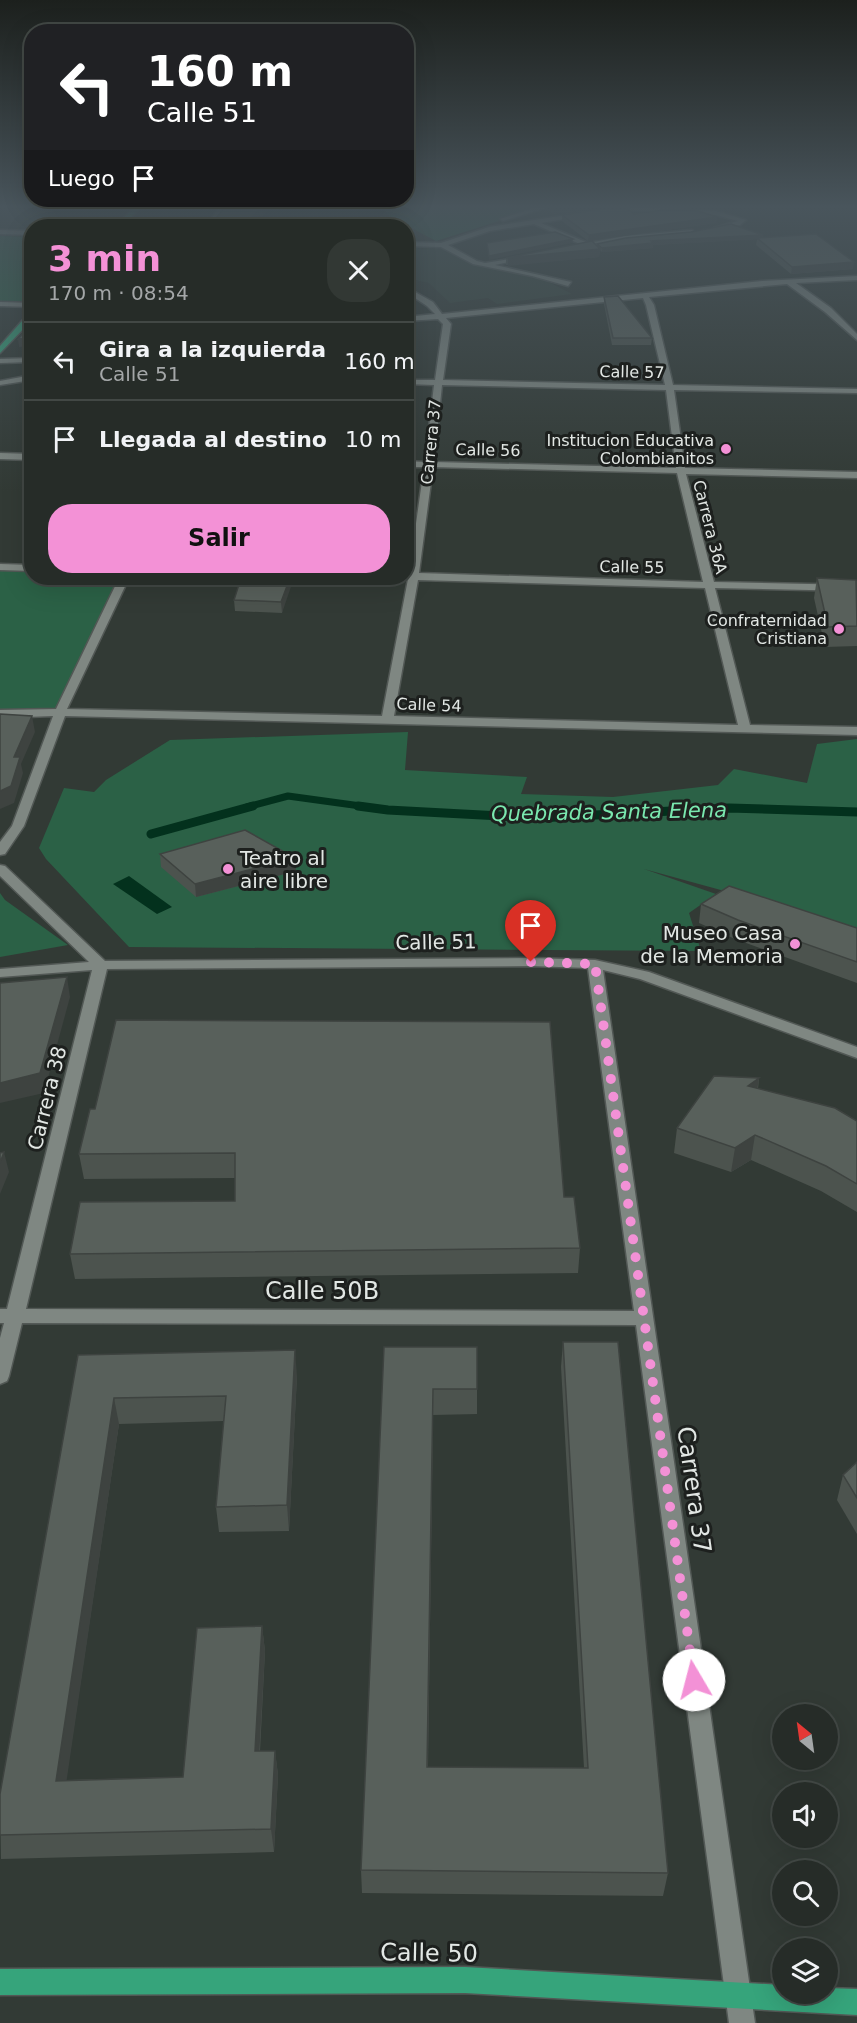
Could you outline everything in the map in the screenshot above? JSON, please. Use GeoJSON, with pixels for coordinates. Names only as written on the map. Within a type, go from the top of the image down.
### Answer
{"type":"FeatureCollection","features":[{"type":"Feature","properties":{"kind":"main road"},"geometry":{"type":"LineString","coordinates":[[0,352],[24,324]]}},
{"type":"Feature","properties":{"kind":"main road","name":"Calle 50"},"geometry":{"type":"LineString","coordinates":[[0,1982],[465,1980],[857,2002]]}},
{"type":"Feature","properties":{"kind":"street"},"geometry":{"type":"LineString","coordinates":[[427,302],[440,315]]}},
{"type":"Feature","properties":{"kind":"street"},"geometry":{"type":"LineString","coordinates":[[414,318],[585,302]]}},
{"type":"Feature","properties":{"kind":"street","name":"Carrera 36A"},"geometry":{"type":"LineString","coordinates":[[649,302],[670,388],[681,469],[745,729]]}},
{"type":"Feature","properties":{"kind":"street"},"geometry":{"type":"LineString","coordinates":[[815,302],[857,338]]}},
{"type":"Feature","properties":{"kind":"street"},"geometry":{"type":"LineString","coordinates":[[0,304],[24,305]]}},
{"type":"Feature","properties":{"kind":"street","name":"Carrera 37"},"geometry":{"type":"LineString","coordinates":[[414,552],[429,464],[437,383],[447,324],[440,315]]}},
{"type":"Feature","properties":{"kind":"street"},"geometry":{"type":"LineString","coordinates":[[842,324],[857,324]]}},
{"type":"Feature","properties":{"kind":"street"},"geometry":{"type":"LineString","coordinates":[[0,352],[24,354]]}},
{"type":"Feature","properties":{"kind":"street"},"geometry":{"type":"LineString","coordinates":[[0,361],[24,360]]}},
{"type":"Feature","properties":{"kind":"street"},"geometry":{"type":"LineString","coordinates":[[0,383],[24,378]]}},
{"type":"Feature","properties":{"kind":"street","name":"Calle 57"},"geometry":{"type":"LineString","coordinates":[[414,382],[857,391]]}},
{"type":"Feature","properties":{"kind":"street"},"geometry":{"type":"LineString","coordinates":[[0,456],[24,457]]}},
{"type":"Feature","properties":{"kind":"street","name":"Calle 56"},"geometry":{"type":"LineString","coordinates":[[414,464],[857,474]]}},
{"type":"Feature","properties":{"kind":"street"},"geometry":{"type":"LineString","coordinates":[[0,567],[24,568]]}},
{"type":"Feature","properties":{"kind":"street","name":"Calle 55"},"geometry":{"type":"LineString","coordinates":[[414,576],[524,581],[857,588]]}},
{"type":"Feature","properties":{"kind":"street"},"geometry":{"type":"LineString","coordinates":[[0,850],[18,826],[60,712],[121,585]]}},
{"type":"Feature","properties":{"kind":"street","name":"Carrera 37"},"geometry":{"type":"LineString","coordinates":[[387,720],[409,585]]}},
{"type":"Feature","properties":{"kind":"street","name":"Calle 54"},"geometry":{"type":"LineString","coordinates":[[0,714],[60,712],[857,731]]}},
{"type":"Feature","properties":{"kind":"street"},"geometry":{"type":"LineString","coordinates":[[0,869],[101,965]]}},
{"type":"Feature","properties":{"kind":"street","name":"Calle 51"},"geometry":{"type":"LineString","coordinates":[[0,973],[101,965],[531,962],[595,964],[644,975],[857,1053]]}},
{"type":"Feature","properties":{"kind":"street","name":"Carrera 37"},"geometry":{"type":"LineString","coordinates":[[595,964],[742,2023]]}},
{"type":"Feature","properties":{"kind":"street","name":"Carrera 38"},"geometry":{"type":"LineString","coordinates":[[0,1376],[8,1316],[101,965]]}},
{"type":"Feature","properties":{"kind":"street","name":"Calle 50B"},"geometry":{"type":"LineString","coordinates":[[8,1316],[644,1318]]}},
{"type":"Feature","properties":{"kind":"shaded area"},"geometry":{"type":"Polygon","coordinates":[[[0,570],[24,571],[24,585],[115,585],[56,712],[0,710],[0,570]]]}},
{"type":"Feature","properties":{"kind":"shaded area"},"geometry":{"type":"Polygon","coordinates":[[[408,732],[405,770],[527,777],[521,794],[613,797],[718,785],[734,769],[807,783],[817,744],[857,739],[857,936],[750,898],[644,869],[716,894],[689,913],[701,951],[129,947],[46,859],[39,848],[64,788],[94,792],[106,780],[170,740],[408,732]]]}},
{"type":"Feature","properties":{"kind":"shaded area"},"geometry":{"type":"Polygon","coordinates":[[[129,876],[172,907],[157,914],[113,884],[129,876]]]}},
{"type":"Feature","properties":{"kind":"shaded area"},"geometry":{"type":"Polygon","coordinates":[[[0,893],[5,900],[68,945],[0,957],[0,893]]]}},
{"type":"Feature","properties":{"kind":"building"},"geometry":{"type":"Polygon","coordinates":[[[605,302],[623,302],[652,338],[613,338],[605,302]]]}},
{"type":"Feature","properties":{"kind":"building"},"geometry":{"type":"Polygon","coordinates":[[[817,578],[856,580],[857,626],[828,627],[817,578]]]}},
{"type":"Feature","properties":{"kind":"building"},"geometry":{"type":"Polygon","coordinates":[[[239,585],[287,585],[281,602],[234,600],[239,585]]]}},
{"type":"Feature","properties":{"kind":"building"},"geometry":{"type":"Polygon","coordinates":[[[0,714],[32,716],[14,757],[20,757],[11,786],[0,791],[0,714]]]}},
{"type":"Feature","properties":{"kind":"building"},"geometry":{"type":"Polygon","coordinates":[[[245,830],[295,858],[195,884],[160,854],[245,830]]]}},
{"type":"Feature","properties":{"kind":"building"},"geometry":{"type":"Polygon","coordinates":[[[729,886],[857,928],[857,962],[738,920],[701,904],[729,886]]]}},
{"type":"Feature","properties":{"kind":"building"},"geometry":{"type":"Polygon","coordinates":[[[67,977],[40,1073],[0,1083],[0,983],[67,977]]]}},
{"type":"Feature","properties":{"kind":"building"},"geometry":{"type":"Polygon","coordinates":[[[116,1020],[550,1022],[564,1197],[574,1197],[580,1248],[70,1254],[80,1202],[235,1201],[235,1153],[79,1154],[90,1109],[95,1109],[116,1020]]]}},
{"type":"Feature","properties":{"kind":"building"},"geometry":{"type":"Polygon","coordinates":[[[714,1076],[759,1078],[748,1086],[835,1108],[857,1121],[857,1184],[826,1166],[755,1135],[735,1148],[677,1128],[714,1076]]]}},
{"type":"Feature","properties":{"kind":"building"},"geometry":{"type":"Polygon","coordinates":[[[563,1342],[618,1342],[668,1873],[361,1870],[384,1347],[477,1347],[477,1389],[433,1389],[427,1767],[588,1768],[563,1342]]]}},
{"type":"Feature","properties":{"kind":"building"},"geometry":{"type":"Polygon","coordinates":[[[295,1350],[287,1505],[216,1507],[226,1396],[114,1398],[56,1781],[183,1777],[197,1628],[262,1626],[255,1751],[275,1751],[271,1829],[0,1835],[0,1794],[78,1355],[295,1350]]]}},
{"type":"Feature","properties":{"kind":"building"},"geometry":{"type":"Polygon","coordinates":[[[857,1462],[857,1498],[843,1475],[857,1462]]]}},
{"type":"Feature","properties":{"kind":"waterway","name":"Quebrada Santa Elena"},"geometry":{"type":"LineString","coordinates":[[247,807],[288,796],[368,807]]}},
{"type":"Feature","properties":{"kind":"waterway","name":"Quebrada Santa Elena"},"geometry":{"type":"LineString","coordinates":[[151,834],[253,806]]}},
{"type":"Feature","properties":{"kind":"waterway","name":"Quebrada Santa Elena"},"geometry":{"type":"LineString","coordinates":[[358,806],[388,810],[538,818],[729,808],[857,812]]}},
{"type":"Feature","properties":{"kind":"place","name":"Institucion Educativa Colombianitos"},"geometry":{"type":"Point","coordinates":[726,449]}},
{"type":"Feature","properties":{"kind":"place","name":"Confraternidad Cristiana"},"geometry":{"type":"Point","coordinates":[839,629]}},
{"type":"Feature","properties":{"kind":"place","name":"Teatro al aire libre"},"geometry":{"type":"Point","coordinates":[228,869]}},
{"type":"Feature","properties":{"kind":"place","name":"Museo Casa de la Memoria"},"geometry":{"type":"Point","coordinates":[795,944]}},
{"type":"Feature","properties":{"kind":"route"},"geometry":{"type":"LineString","coordinates":[[531,962],[595,964],[694,1680]]}}]}
